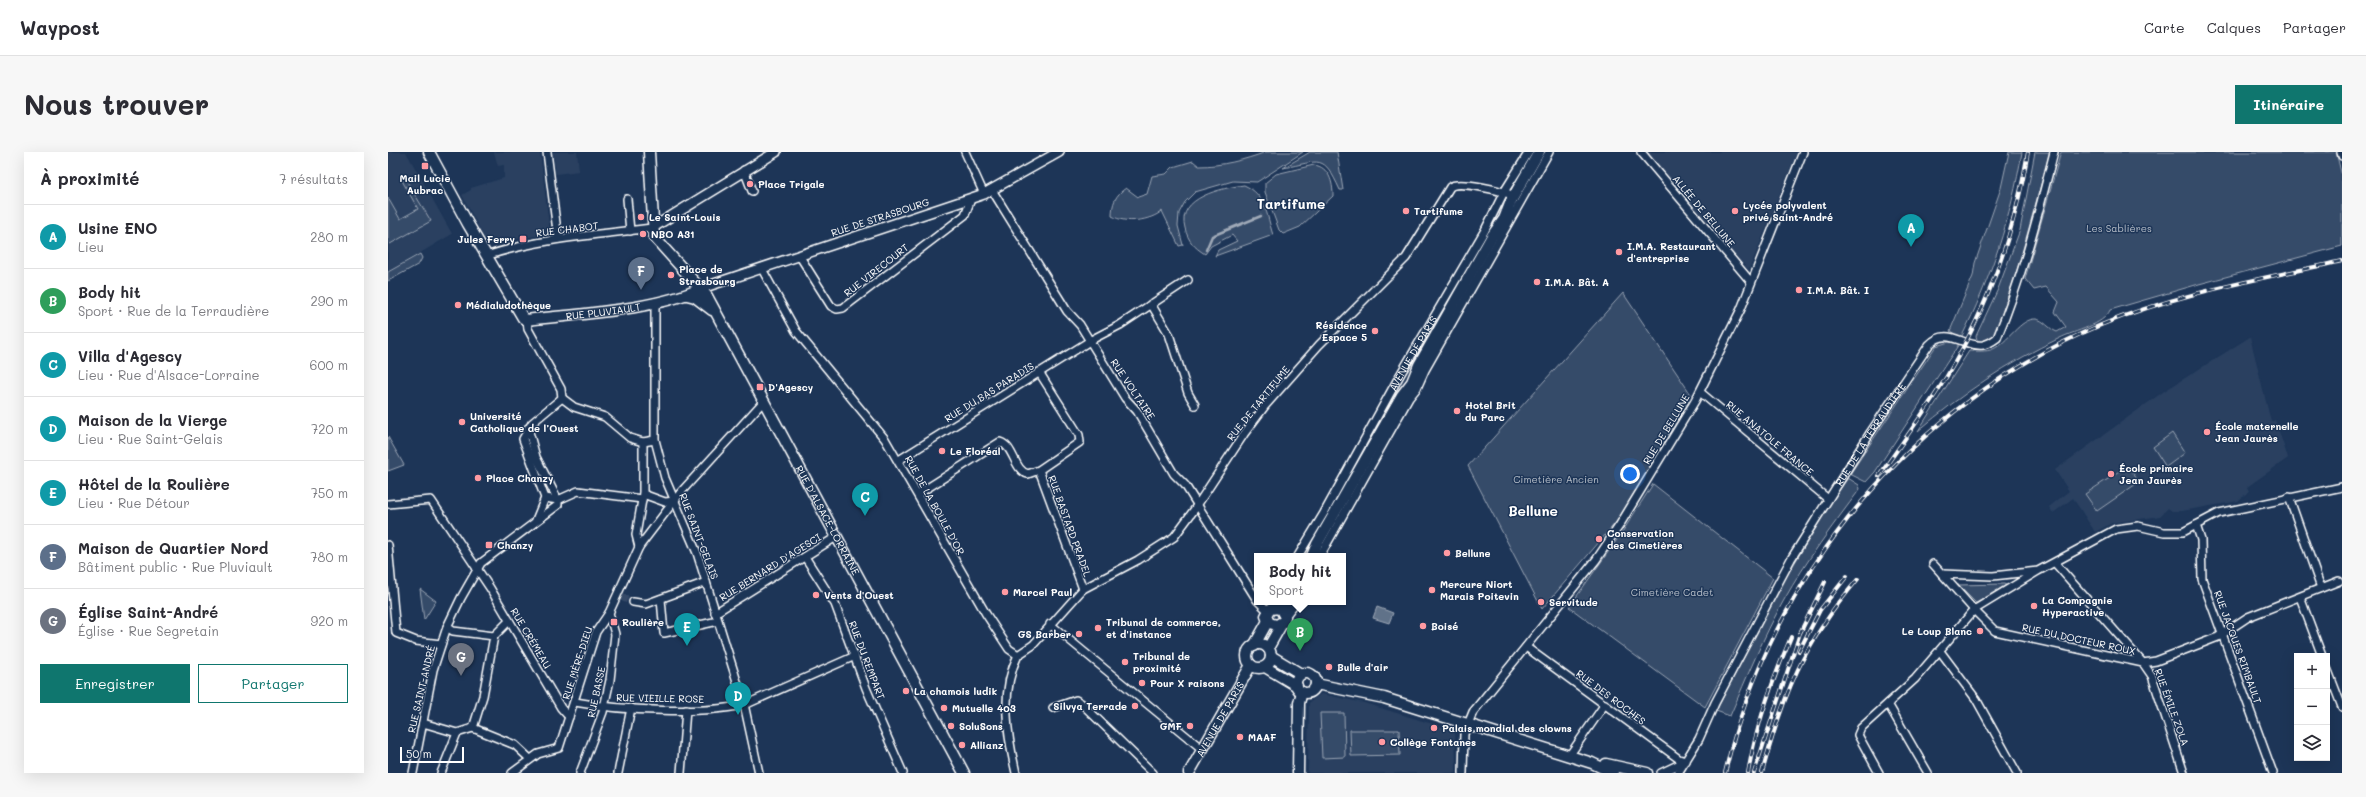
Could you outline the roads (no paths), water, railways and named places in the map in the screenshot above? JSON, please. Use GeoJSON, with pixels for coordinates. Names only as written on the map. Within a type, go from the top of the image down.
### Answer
{"type":"FeatureCollection","features":[{"type":"Feature","properties":{"kind":"main road"},"geometry":{"type":"LineString","coordinates":[[429,152],[484,252],[519,312],[527,320]]}},
{"type":"Feature","properties":{"kind":"main road"},"geometry":{"type":"LineString","coordinates":[[649,152],[652,228],[654,237],[702,288],[713,311]]}},
{"type":"Feature","properties":{"kind":"main road","name":"AVENUE DE PARIS"},"geometry":{"type":"LineString","coordinates":[[1314,553],[1322,544],[1326,528],[1354,487],[1402,395],[1412,382],[1420,362],[1492,236],[1504,219],[1513,198],[1539,152]]}},
{"type":"Feature","properties":{"kind":"main road"},"geometry":{"type":"LineString","coordinates":[[655,302],[687,295],[702,288]]}},
{"type":"Feature","properties":{"kind":"main road"},"geometry":{"type":"LineString","coordinates":[[687,295],[694,297],[713,311]]}},
{"type":"Feature","properties":{"kind":"main road","name":"RUE PLUVIAULT"},"geometry":{"type":"LineString","coordinates":[[527,320],[655,302]]}},
{"type":"Feature","properties":{"kind":"main road","name":"RUE D'ALSACE-LORRAINE"},"geometry":{"type":"LineString","coordinates":[[713,311],[964,773]]}},
{"type":"Feature","properties":{"kind":"main road","name":"AVENUE DE PARIS"},"geometry":{"type":"LineString","coordinates":[[1311,553],[1322,544]]}},
{"type":"Feature","properties":{"kind":"main road"},"geometry":{"type":"LineString","coordinates":[[1284,618],[1280,608],[1272,610],[1254,646],[1248,654],[1251,665],[1258,668],[1265,667],[1270,662],[1269,652],[1284,618],[1289,605]]}},
{"type":"Feature","properties":{"kind":"main road"},"geometry":{"type":"LineString","coordinates":[[1272,610],[1274,625],[1284,618]]}},
{"type":"Feature","properties":{"kind":"main road"},"geometry":{"type":"LineString","coordinates":[[1254,646],[1260,644],[1301,674]]}},
{"type":"Feature","properties":{"kind":"main road","name":"AVENUE DE PARIS"},"geometry":{"type":"LineString","coordinates":[[1189,773],[1251,665]]}},
{"type":"Feature","properties":{"kind":"main road"},"geometry":{"type":"LineString","coordinates":[[1265,667],[1299,689],[1311,691],[1316,684]]}},
{"type":"Feature","properties":{"kind":"main road"},"geometry":{"type":"LineString","coordinates":[[1298,773],[1299,689],[1297,678],[1301,674],[1307,673],[1313,675],[1316,684]]}},
{"type":"Feature","properties":{"kind":"main road"},"geometry":{"type":"LineString","coordinates":[[1316,684],[1384,698],[1569,756],[1647,773]]}},
{"type":"Feature","properties":{"kind":"main road"},"geometry":{"type":"LineString","coordinates":[[1592,762],[1610,772]]}},
{"type":"Feature","properties":{"kind":"street"},"geometry":{"type":"LineString","coordinates":[[547,152],[558,239]]}},
{"type":"Feature","properties":{"kind":"street"},"geometry":{"type":"LineString","coordinates":[[652,228],[744,170],[776,152]]}},
{"type":"Feature","properties":{"kind":"street","name":"RUE VOLTAIRE"},"geometry":{"type":"LineString","coordinates":[[965,152],[988,192],[1068,311],[1080,324],[1089,341],[1254,595]]}},
{"type":"Feature","properties":{"kind":"street","name":"RUE DE STRASBOURG"},"geometry":{"type":"LineString","coordinates":[[702,288],[971,199],[988,192],[1059,152]]}},
{"type":"Feature","properties":{"kind":"street","name":"AVENUE DE PARIS"},"geometry":{"type":"LineString","coordinates":[[1300,553],[1324,513],[1400,375],[1485,230],[1504,192],[1529,152]]}},
{"type":"Feature","properties":{"kind":"street","name":"AVENUE DE PARIS"},"geometry":{"type":"LineString","coordinates":[[1320,553],[1322,544],[1354,487],[1409,398],[1417,388],[1433,356],[1549,152]]}},
{"type":"Feature","properties":{"kind":"street","name":"ALLÉE DE BELLUNE"},"geometry":{"type":"LineString","coordinates":[[1641,152],[1751,282]]}},
{"type":"Feature","properties":{"kind":"street","name":"RUE DE BELLUNE"},"geometry":{"type":"LineString","coordinates":[[1467,724],[1473,712],[1596,560],[1619,526],[1700,392],[1751,282],[1802,152]]}},
{"type":"Feature","properties":{"kind":"street","name":"RUE DE LA TERRAUDIÈRE"},"geometry":{"type":"LineString","coordinates":[[1678,773],[1686,761],[1791,558],[1828,499],[1934,340],[1948,337],[1982,345],[1997,338],[2015,293],[2029,247],[2054,152]]}},
{"type":"Feature","properties":{"kind":"street"},"geometry":{"type":"LineString","coordinates":[[2341,152],[2342,156]]}},
{"type":"Feature","properties":{"kind":"street"},"geometry":{"type":"LineString","coordinates":[[744,170],[752,190]]}},
{"type":"Feature","properties":{"kind":"street","name":"RUE DE TARTIFUME"},"geometry":{"type":"LineString","coordinates":[[1018,655],[1033,645],[1050,624],[1083,589],[1167,543],[1184,524],[1244,434],[1266,406],[1319,345],[1406,258],[1450,187],[1459,184],[1504,192],[1513,198]]}},
{"type":"Feature","properties":{"kind":"street"},"geometry":{"type":"LineString","coordinates":[[627,199],[630,231]]}},
{"type":"Feature","properties":{"kind":"street","name":"RUE VIRECOURT"},"geometry":{"type":"LineString","coordinates":[[799,255],[831,306],[837,309],[843,308],[965,215],[971,203],[971,199]]}},
{"type":"Feature","properties":{"kind":"street","name":"RUE CHABOT"},"geometry":{"type":"LineString","coordinates":[[484,252],[558,239],[652,228]]}},
{"type":"Feature","properties":{"kind":"street","name":"RUE DE LA BOULE D'OR"},"geometry":{"type":"LineString","coordinates":[[762,269],[796,331],[864,411],[899,460],[986,614],[1008,649],[1018,655]]}},
{"type":"Feature","properties":{"kind":"street","name":"RUE DU BAS PARADIS"},"geometry":{"type":"LineString","coordinates":[[899,460],[1089,341],[1120,325],[1188,280]]}},
{"type":"Feature","properties":{"kind":"street","name":"RUE SAINT-GELAIS"},"geometry":{"type":"LineString","coordinates":[[655,302],[655,440],[665,478],[697,553],[744,704],[759,773]]}},
{"type":"Feature","properties":{"kind":"street"},"geometry":{"type":"LineString","coordinates":[[1151,304],[1169,334],[1188,393],[1195,405]]}},
{"type":"Feature","properties":{"kind":"street"},"geometry":{"type":"LineString","coordinates":[[527,320],[528,329],[561,389],[562,398],[574,407],[605,418],[630,438],[643,442],[655,440]]}},
{"type":"Feature","properties":{"kind":"street","name":"AVENUE DE PARIS"},"geometry":{"type":"LineString","coordinates":[[1420,362],[1433,356]]}},
{"type":"Feature","properties":{"kind":"street"},"geometry":{"type":"LineString","coordinates":[[918,494],[1000,442],[1006,445],[1023,472],[1028,474],[1040,470],[1077,445],[1080,439],[1039,372]]}},
{"type":"Feature","properties":{"kind":"street","name":"RUE ANATOLE FRANCE"},"geometry":{"type":"LineString","coordinates":[[1700,392],[1828,499]]}},
{"type":"Feature","properties":{"kind":"street"},"geometry":{"type":"LineString","coordinates":[[536,520],[545,498],[524,443],[524,435],[528,428],[562,398]]}},
{"type":"Feature","properties":{"kind":"street","name":"RUE MÈRE-DIEU"},"geometry":{"type":"LineString","coordinates":[[530,759],[538,754],[559,748],[575,702],[596,632],[619,596],[639,547],[675,501],[763,402]]}},
{"type":"Feature","properties":{"kind":"street"},"geometry":{"type":"LineString","coordinates":[[388,504],[431,500],[477,569],[481,563],[536,520],[555,509],[558,500],[536,457],[528,428]]}},
{"type":"Feature","properties":{"kind":"street"},"geometry":{"type":"LineString","coordinates":[[639,547],[636,535],[642,497],[644,462],[643,442]]}},
{"type":"Feature","properties":{"kind":"street","name":"RUE BASTARD PRADEL"},"geometry":{"type":"LineString","coordinates":[[1040,470],[1083,589]]}},
{"type":"Feature","properties":{"kind":"street"},"geometry":{"type":"LineString","coordinates":[[1879,773],[1858,735],[1861,728],[1888,704],[1940,651],[1974,610],[2038,572],[2116,529],[2138,526],[2176,533],[2187,530],[2219,513],[2342,487]]}},
{"type":"Feature","properties":{"kind":"street"},"geometry":{"type":"LineString","coordinates":[[545,498],[558,500],[578,491],[642,497],[665,502],[675,501]]}},
{"type":"Feature","properties":{"kind":"street"},"geometry":{"type":"LineString","coordinates":[[2289,497],[2321,588]]}},
{"type":"Feature","properties":{"kind":"street","name":"RUE JACQUES RIMBAULT"},"geometry":{"type":"LineString","coordinates":[[2196,525],[2201,540],[2202,579],[2273,773]]}},
{"type":"Feature","properties":{"kind":"street","name":"RUE BERNARD D'AGESCI"},"geometry":{"type":"LineString","coordinates":[[715,612],[836,537]]}},
{"type":"Feature","properties":{"kind":"street"},"geometry":{"type":"LineString","coordinates":[[388,545],[396,633],[416,641],[441,644]]}},
{"type":"Feature","properties":{"kind":"street","name":"RUE DU REMPART"},"geometry":{"type":"LineString","coordinates":[[805,557],[834,604],[866,688],[903,773]]}},
{"type":"Feature","properties":{"kind":"street","name":"RUE ÉMILE ZOLA"},"geometry":{"type":"LineString","coordinates":[[2055,563],[2143,663],[2152,676],[2184,773]]}},
{"type":"Feature","properties":{"kind":"street","name":"RUE DU DOCTEUR ROUX"},"geometry":{"type":"LineString","coordinates":[[1933,564],[1974,610],[1995,630],[2143,663],[2156,661],[2223,634],[2248,617],[2340,581]]}},
{"type":"Feature","properties":{"kind":"street","name":"RUE CRÉMEAU"},"geometry":{"type":"LineString","coordinates":[[477,569],[561,708],[569,717]]}},
{"type":"Feature","properties":{"kind":"street","name":"RUE SAINT-ANDRÉ"},"geometry":{"type":"LineString","coordinates":[[415,773],[433,670],[446,627],[477,569]]}},
{"type":"Feature","properties":{"kind":"street"},"geometry":{"type":"LineString","coordinates":[[1942,574],[1993,576],[2038,572]]}},
{"type":"Feature","properties":{"kind":"street"},"geometry":{"type":"LineString","coordinates":[[633,602],[641,605],[706,582]]}},
{"type":"Feature","properties":{"kind":"street"},"geometry":{"type":"LineString","coordinates":[[2300,597],[2321,653]]}},
{"type":"Feature","properties":{"kind":"street"},"geometry":{"type":"LineString","coordinates":[[661,599],[664,633],[718,621]]}},
{"type":"Feature","properties":{"kind":"street"},"geometry":{"type":"LineString","coordinates":[[1284,618],[1294,605]]}},
{"type":"Feature","properties":{"kind":"street","name":"RUE BASSE"},"geometry":{"type":"LineString","coordinates":[[580,773],[604,708],[615,647],[615,634],[609,613]]}},
{"type":"Feature","properties":{"kind":"street"},"geometry":{"type":"LineString","coordinates":[[473,728],[485,689],[494,636],[509,621]]}},
{"type":"Feature","properties":{"kind":"street"},"geometry":{"type":"LineString","coordinates":[[1050,624],[1202,749]]}},
{"type":"Feature","properties":{"kind":"street"},"geometry":{"type":"LineString","coordinates":[[446,627],[453,631],[494,636]]}},
{"type":"Feature","properties":{"kind":"street","name":"RUE DES ROCHES"},"geometry":{"type":"LineString","coordinates":[[1526,647],[1679,759],[1686,761]]}},
{"type":"Feature","properties":{"kind":"street"},"geometry":{"type":"LineString","coordinates":[[1940,651],[1976,699],[2017,773]]}},
{"type":"Feature","properties":{"kind":"street"},"geometry":{"type":"LineString","coordinates":[[1016,773],[1009,741],[1006,715],[1010,677],[1018,655]]}},
{"type":"Feature","properties":{"kind":"street","name":"RUE VIEILLE ROSE"},"geometry":{"type":"LineString","coordinates":[[575,702],[604,708],[686,710],[744,704],[855,656]]}},
{"type":"Feature","properties":{"kind":"street"},"geometry":{"type":"LineString","coordinates":[[2330,676],[2342,707]]}},
{"type":"Feature","properties":{"kind":"street"},"geometry":{"type":"LineString","coordinates":[[1053,708],[1076,700],[1081,703],[1153,773]]}},
{"type":"Feature","properties":{"kind":"street"},"geometry":{"type":"LineString","coordinates":[[1569,756],[1605,704]]}},
{"type":"Feature","properties":{"kind":"street"},"geometry":{"type":"LineString","coordinates":[[1888,704],[1928,773]]}},
{"type":"Feature","properties":{"kind":"street"},"geometry":{"type":"LineString","coordinates":[[618,773],[631,708]]}},
{"type":"Feature","properties":{"kind":"street"},"geometry":{"type":"LineString","coordinates":[[681,773],[686,710]]}},
{"type":"Feature","properties":{"kind":"street"},"geometry":{"type":"LineString","coordinates":[[423,723],[457,733],[473,728],[514,745],[530,759],[512,773]]}},
{"type":"Feature","properties":{"kind":"street"},"geometry":{"type":"LineString","coordinates":[[1463,773],[1464,741],[1467,724]]}},
{"type":"Feature","properties":{"kind":"street"},"geometry":{"type":"LineString","coordinates":[[441,773],[457,733]]}},
{"type":"Feature","properties":{"kind":"street"},"geometry":{"type":"LineString","coordinates":[[1661,773],[1686,761]]}},
{"type":"Feature","properties":{"kind":"waterway"},"geometry":{"type":"LineString","coordinates":[[1206,250],[1212,236],[1261,216]]}},
{"type":"Feature","properties":{"kind":"tunnel"},"geometry":{"type":"LineString","coordinates":[[621,597],[633,602]]}},
{"type":"Feature","properties":{"kind":"railway"},"geometry":{"type":"LineString","coordinates":[[1879,476],[1947,376],[1975,323],[1998,268],[2016,211],[2028,152]]}},
{"type":"Feature","properties":{"kind":"railway"},"geometry":{"type":"LineString","coordinates":[[1725,773],[1747,700],[1777,630],[1815,565],[1860,504],[1912,449],[1969,400],[2033,359],[2101,325],[2130,314],[2190,295],[2342,261]]}},
{"type":"Feature","properties":{"kind":"railway"},"geometry":{"type":"LineString","coordinates":[[1799,651],[1820,610],[1847,576]]}},
{"type":"Feature","properties":{"kind":"railway"},"geometry":{"type":"LineString","coordinates":[[1762,773],[1779,718],[1798,670],[1823,625],[1858,579]]}},
{"type":"Feature","properties":{"kind":"railway"},"geometry":{"type":"LineString","coordinates":[[1754,773],[1800,633],[1825,582]]}},
{"type":"Feature","properties":{"kind":"railway"},"geometry":{"type":"LineString","coordinates":[[1748,773],[1755,738],[1765,704],[1791,637]]}},
{"type":"Feature","properties":{"kind":"place","name":"Mail Lucie Aubrac"},"geometry":{"type":"Point","coordinates":[425,166]}},
{"type":"Feature","properties":{"kind":"place","name":"Place Trigale"},"geometry":{"type":"Point","coordinates":[750,184]}},
{"type":"Feature","properties":{"kind":"place","name":"Tartifume"},"geometry":{"type":"Point","coordinates":[1406,211]}},
{"type":"Feature","properties":{"kind":"place","name":"Lycée polyvalent privé Saint-André"},"geometry":{"type":"Point","coordinates":[1735,211]}},
{"type":"Feature","properties":{"kind":"place","name":"Le Saint-Louis"},"geometry":{"type":"Point","coordinates":[641,217]}},
{"type":"Feature","properties":{"kind":"place","name":"NBO A31"},"geometry":{"type":"Point","coordinates":[643,234]}},
{"type":"Feature","properties":{"kind":"place","name":"Jules Ferry"},"geometry":{"type":"Point","coordinates":[523,239]}},
{"type":"Feature","properties":{"kind":"place","name":"Usine ENO"},"geometry":{"type":"Point","coordinates":[1911,247]}},
{"type":"Feature","properties":{"kind":"place","name":"I.M.A. Restaurant d'entreprise"},"geometry":{"type":"Point","coordinates":[1619,252]}},
{"type":"Feature","properties":{"kind":"place","name":"Place de Strasbourg"},"geometry":{"type":"Point","coordinates":[671,275]}},
{"type":"Feature","properties":{"kind":"place","name":"I.M.A. Bât. A"},"geometry":{"type":"Point","coordinates":[1537,282]}},
{"type":"Feature","properties":{"kind":"place","name":"Maison de Quartier Nord"},"geometry":{"type":"Point","coordinates":[641,290]}},
{"type":"Feature","properties":{"kind":"place","name":"I.M.A. Bât. I"},"geometry":{"type":"Point","coordinates":[1799,290]}},
{"type":"Feature","properties":{"kind":"place","name":"Médialudothèque"},"geometry":{"type":"Point","coordinates":[458,305]}},
{"type":"Feature","properties":{"kind":"place","name":"Résidence Espace 5"},"geometry":{"type":"Point","coordinates":[1375,331]}},
{"type":"Feature","properties":{"kind":"place","name":"D'Agescy"},"geometry":{"type":"Point","coordinates":[760,387]}},
{"type":"Feature","properties":{"kind":"place","name":"Hotel Brit du Parc"},"geometry":{"type":"Point","coordinates":[1457,411]}},
{"type":"Feature","properties":{"kind":"place","name":"Université Catholique de l’Ouest"},"geometry":{"type":"Point","coordinates":[462,422]}},
{"type":"Feature","properties":{"kind":"place","name":"École maternelle Jean Jaurès"},"geometry":{"type":"Point","coordinates":[2207,432]}},
{"type":"Feature","properties":{"kind":"place","name":"Le Floréal"},"geometry":{"type":"Point","coordinates":[942,451]}},
{"type":"Feature","properties":{"kind":"place","name":"École primaire Jean Jaurès"},"geometry":{"type":"Point","coordinates":[2111,474]}},
{"type":"Feature","properties":{"kind":"place","name":"Place Chanzy"},"geometry":{"type":"Point","coordinates":[478,478]}},
{"type":"Feature","properties":{"kind":"place","name":"Villa d'Agescy"},"geometry":{"type":"Point","coordinates":[865,516]}},
{"type":"Feature","properties":{"kind":"place","name":"Conservation des Cimetières"},"geometry":{"type":"Point","coordinates":[1599,539]}},
{"type":"Feature","properties":{"kind":"place","name":"Chanzy"},"geometry":{"type":"Point","coordinates":[489,545]}},
{"type":"Feature","properties":{"kind":"place","name":"Bellune"},"geometry":{"type":"Point","coordinates":[1447,553]}},
{"type":"Feature","properties":{"kind":"place","name":"Mercure Niort Marais Poitevin"},"geometry":{"type":"Point","coordinates":[1432,590]}},
{"type":"Feature","properties":{"kind":"place","name":"Marcel Paul"},"geometry":{"type":"Point","coordinates":[1005,592]}},
{"type":"Feature","properties":{"kind":"place","name":"Vents d'Ouest"},"geometry":{"type":"Point","coordinates":[816,595]}},
{"type":"Feature","properties":{"kind":"place","name":"Servitude"},"geometry":{"type":"Point","coordinates":[1541,602]}},
{"type":"Feature","properties":{"kind":"place","name":"La Compagnie Hyperactive"},"geometry":{"type":"Point","coordinates":[2034,606]}},
{"type":"Feature","properties":{"kind":"place","name":"Roulière"},"geometry":{"type":"Point","coordinates":[614,622]}},
{"type":"Feature","properties":{"kind":"place","name":"Boisé"},"geometry":{"type":"Point","coordinates":[1423,626]}},
{"type":"Feature","properties":{"kind":"place","name":"Tribunal de commerce, et d'instance"},"geometry":{"type":"Point","coordinates":[1098,628]}},
{"type":"Feature","properties":{"kind":"place","name":"Le Loup Blanc"},"geometry":{"type":"Point","coordinates":[1980,631]}},
{"type":"Feature","properties":{"kind":"place","name":"GS Barber"},"geometry":{"type":"Point","coordinates":[1079,634]}},
{"type":"Feature","properties":{"kind":"place","name":"Hôtel de la Roulière"},"geometry":{"type":"Point","coordinates":[687,646]}},
{"type":"Feature","properties":{"kind":"place","name":"Body hit"},"geometry":{"type":"Point","coordinates":[1300,651]}},
{"type":"Feature","properties":{"kind":"place","name":"Tribunal de proximité"},"geometry":{"type":"Point","coordinates":[1125,662]}},
{"type":"Feature","properties":{"kind":"place","name":"Bulle d'air"},"geometry":{"type":"Point","coordinates":[1329,667]}},
{"type":"Feature","properties":{"kind":"place","name":"Église Saint-André"},"geometry":{"type":"Point","coordinates":[461,676]}},
{"type":"Feature","properties":{"kind":"place","name":"Pour X raisons"},"geometry":{"type":"Point","coordinates":[1142,683]}},
{"type":"Feature","properties":{"kind":"place","name":"La chamois ludik"},"geometry":{"type":"Point","coordinates":[906,691]}},
{"type":"Feature","properties":{"kind":"place","name":"Silvya Terrade"},"geometry":{"type":"Point","coordinates":[1135,706]}},
{"type":"Feature","properties":{"kind":"place","name":"Mutuelle 403"},"geometry":{"type":"Point","coordinates":[944,708]}},
{"type":"Feature","properties":{"kind":"place","name":"Maison de la Vierge"},"geometry":{"type":"Point","coordinates":[738,715]}},
{"type":"Feature","properties":{"kind":"place","name":"SoluSons"},"geometry":{"type":"Point","coordinates":[951,726]}},
{"type":"Feature","properties":{"kind":"place","name":"GMF"},"geometry":{"type":"Point","coordinates":[1190,726]}},
{"type":"Feature","properties":{"kind":"place","name":"Palais mondial des clowns"},"geometry":{"type":"Point","coordinates":[1434,728]}},
{"type":"Feature","properties":{"kind":"place","name":"MAAF"},"geometry":{"type":"Point","coordinates":[1240,737]}},
{"type":"Feature","properties":{"kind":"place","name":"Collège Fontanes"},"geometry":{"type":"Point","coordinates":[1382,742]}},
{"type":"Feature","properties":{"kind":"place","name":"Allianz"},"geometry":{"type":"Point","coordinates":[962,745]}},
{"type":"Feature","properties":{"kind":"district","name":"Tartifume"},"geometry":{"type":"Point","coordinates":[1291,204]}},
{"type":"Feature","properties":{"kind":"district","name":"Bellune"},"geometry":{"type":"Point","coordinates":[1533,511]}},
{"type":"Feature","properties":{"kind":"park label","name":"Les Sablières"},"geometry":{"type":"Point","coordinates":[2119,228]}},
{"type":"Feature","properties":{"kind":"park label","name":"Cimetière Ancien"},"geometry":{"type":"Point","coordinates":[1556,479]}},
{"type":"Feature","properties":{"kind":"park label","name":"Cimetière Cadet"},"geometry":{"type":"Point","coordinates":[1672,592]}}]}
